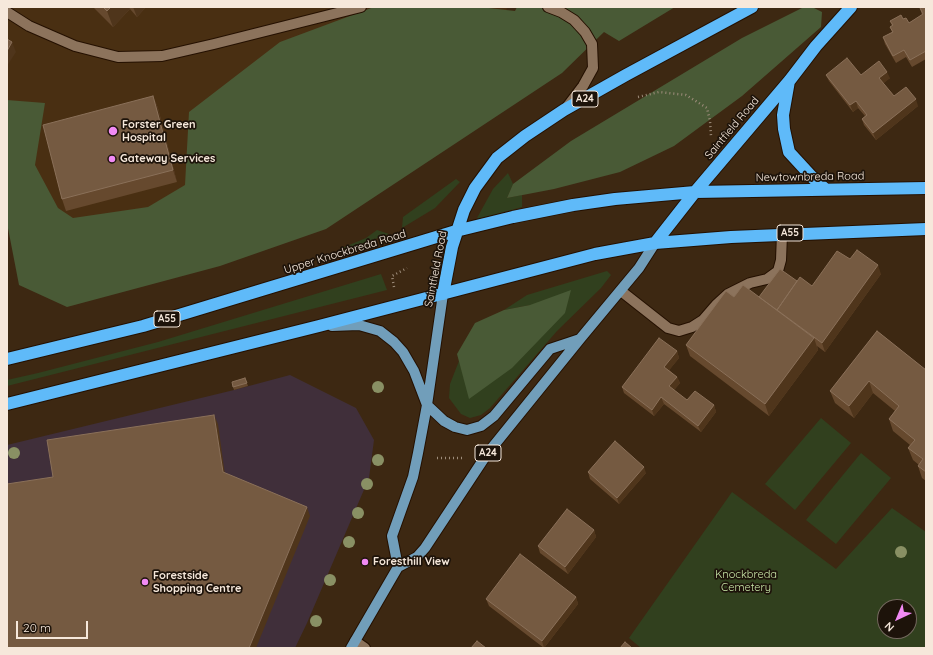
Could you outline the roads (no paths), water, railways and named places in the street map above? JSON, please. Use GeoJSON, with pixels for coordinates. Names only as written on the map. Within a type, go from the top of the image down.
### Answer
{"type":"FeatureCollection","features":[{"type":"Feature","properties":{"kind":"highway","name":"Saintfield Road"},"geometry":{"type":"LineString","coordinates":[[443,294],[456,231],[464,210],[475,188],[497,158],[525,136],[564,110],[752,7]]}},
{"type":"Feature","properties":{"kind":"highway","name":"Saintfield Road"},"geometry":{"type":"LineString","coordinates":[[655,243],[695,192],[790,80],[816,46],[851,7]]}},
{"type":"Feature","properties":{"kind":"highway"},"geometry":{"type":"LineString","coordinates":[[790,80],[782,115],[789,152],[825,189]]}},
{"type":"Feature","properties":{"kind":"highway","name":"Newtownbreda Road"},"geometry":{"type":"LineString","coordinates":[[695,192],[926,188]]}},
{"type":"Feature","properties":{"kind":"highway","name":"Upper Knockbreda Road"},"geometry":{"type":"LineString","coordinates":[[7,359],[143,326],[456,231],[513,217],[573,204],[695,192]]}},
{"type":"Feature","properties":{"kind":"highway","name":"A55"},"geometry":{"type":"LineString","coordinates":[[7,404],[319,326],[594,254],[655,243],[731,236],[926,229]]}},
{"type":"Feature","properties":{"kind":"main road","name":"Saintfield Road"},"geometry":{"type":"LineString","coordinates":[[443,294],[427,405],[412,477],[392,536],[398,567],[417,557],[425,548],[487,454],[621,291],[639,268],[655,243]]}},
{"type":"Feature","properties":{"kind":"main road"},"geometry":{"type":"LineString","coordinates":[[319,326],[358,325],[380,331],[394,342],[402,352],[414,371],[427,405]]}},
{"type":"Feature","properties":{"kind":"main road","name":"A24"},"geometry":{"type":"LineString","coordinates":[[427,405],[444,421],[455,427],[467,430],[481,426],[494,416],[550,349],[580,339]]}},
{"type":"Feature","properties":{"kind":"main road"},"geometry":{"type":"LineString","coordinates":[[353,644],[398,567]]}},
{"type":"Feature","properties":{"kind":"lane"},"geometry":{"type":"LineString","coordinates":[[7,12],[29,26],[75,46],[118,58],[162,56],[361,7]]}},
{"type":"Feature","properties":{"kind":"lane"},"geometry":{"type":"LineString","coordinates":[[548,7],[574,20],[585,32],[592,44],[593,68],[583,86],[564,110]]}},
{"type":"Feature","properties":{"kind":"lane"},"geometry":{"type":"LineString","coordinates":[[621,291],[668,328],[679,331],[692,327],[703,320],[728,294],[750,283],[767,279],[778,272],[781,260],[782,234]]}},
{"type":"Feature","properties":{"kind":"lane"},"geometry":{"type":"LineString","coordinates":[[353,644],[365,648]]}},
{"type":"Feature","properties":{"kind":"place","name":"Forster Green Hospital"},"geometry":{"type":"Point","coordinates":[113,131]}},
{"type":"Feature","properties":{"kind":"place","name":"Gateway Services"},"geometry":{"type":"Point","coordinates":[112,159]}},
{"type":"Feature","properties":{"kind":"place","name":"Foresthill View"},"geometry":{"type":"Point","coordinates":[365,562]}},
{"type":"Feature","properties":{"kind":"place","name":"Forestside Shopping Centre"},"geometry":{"type":"Point","coordinates":[145,582]}},
{"type":"Feature","properties":{"kind":"park label","name":"Knockbreda Cemetery"},"geometry":{"type":"Point","coordinates":[746,581]}}]}
